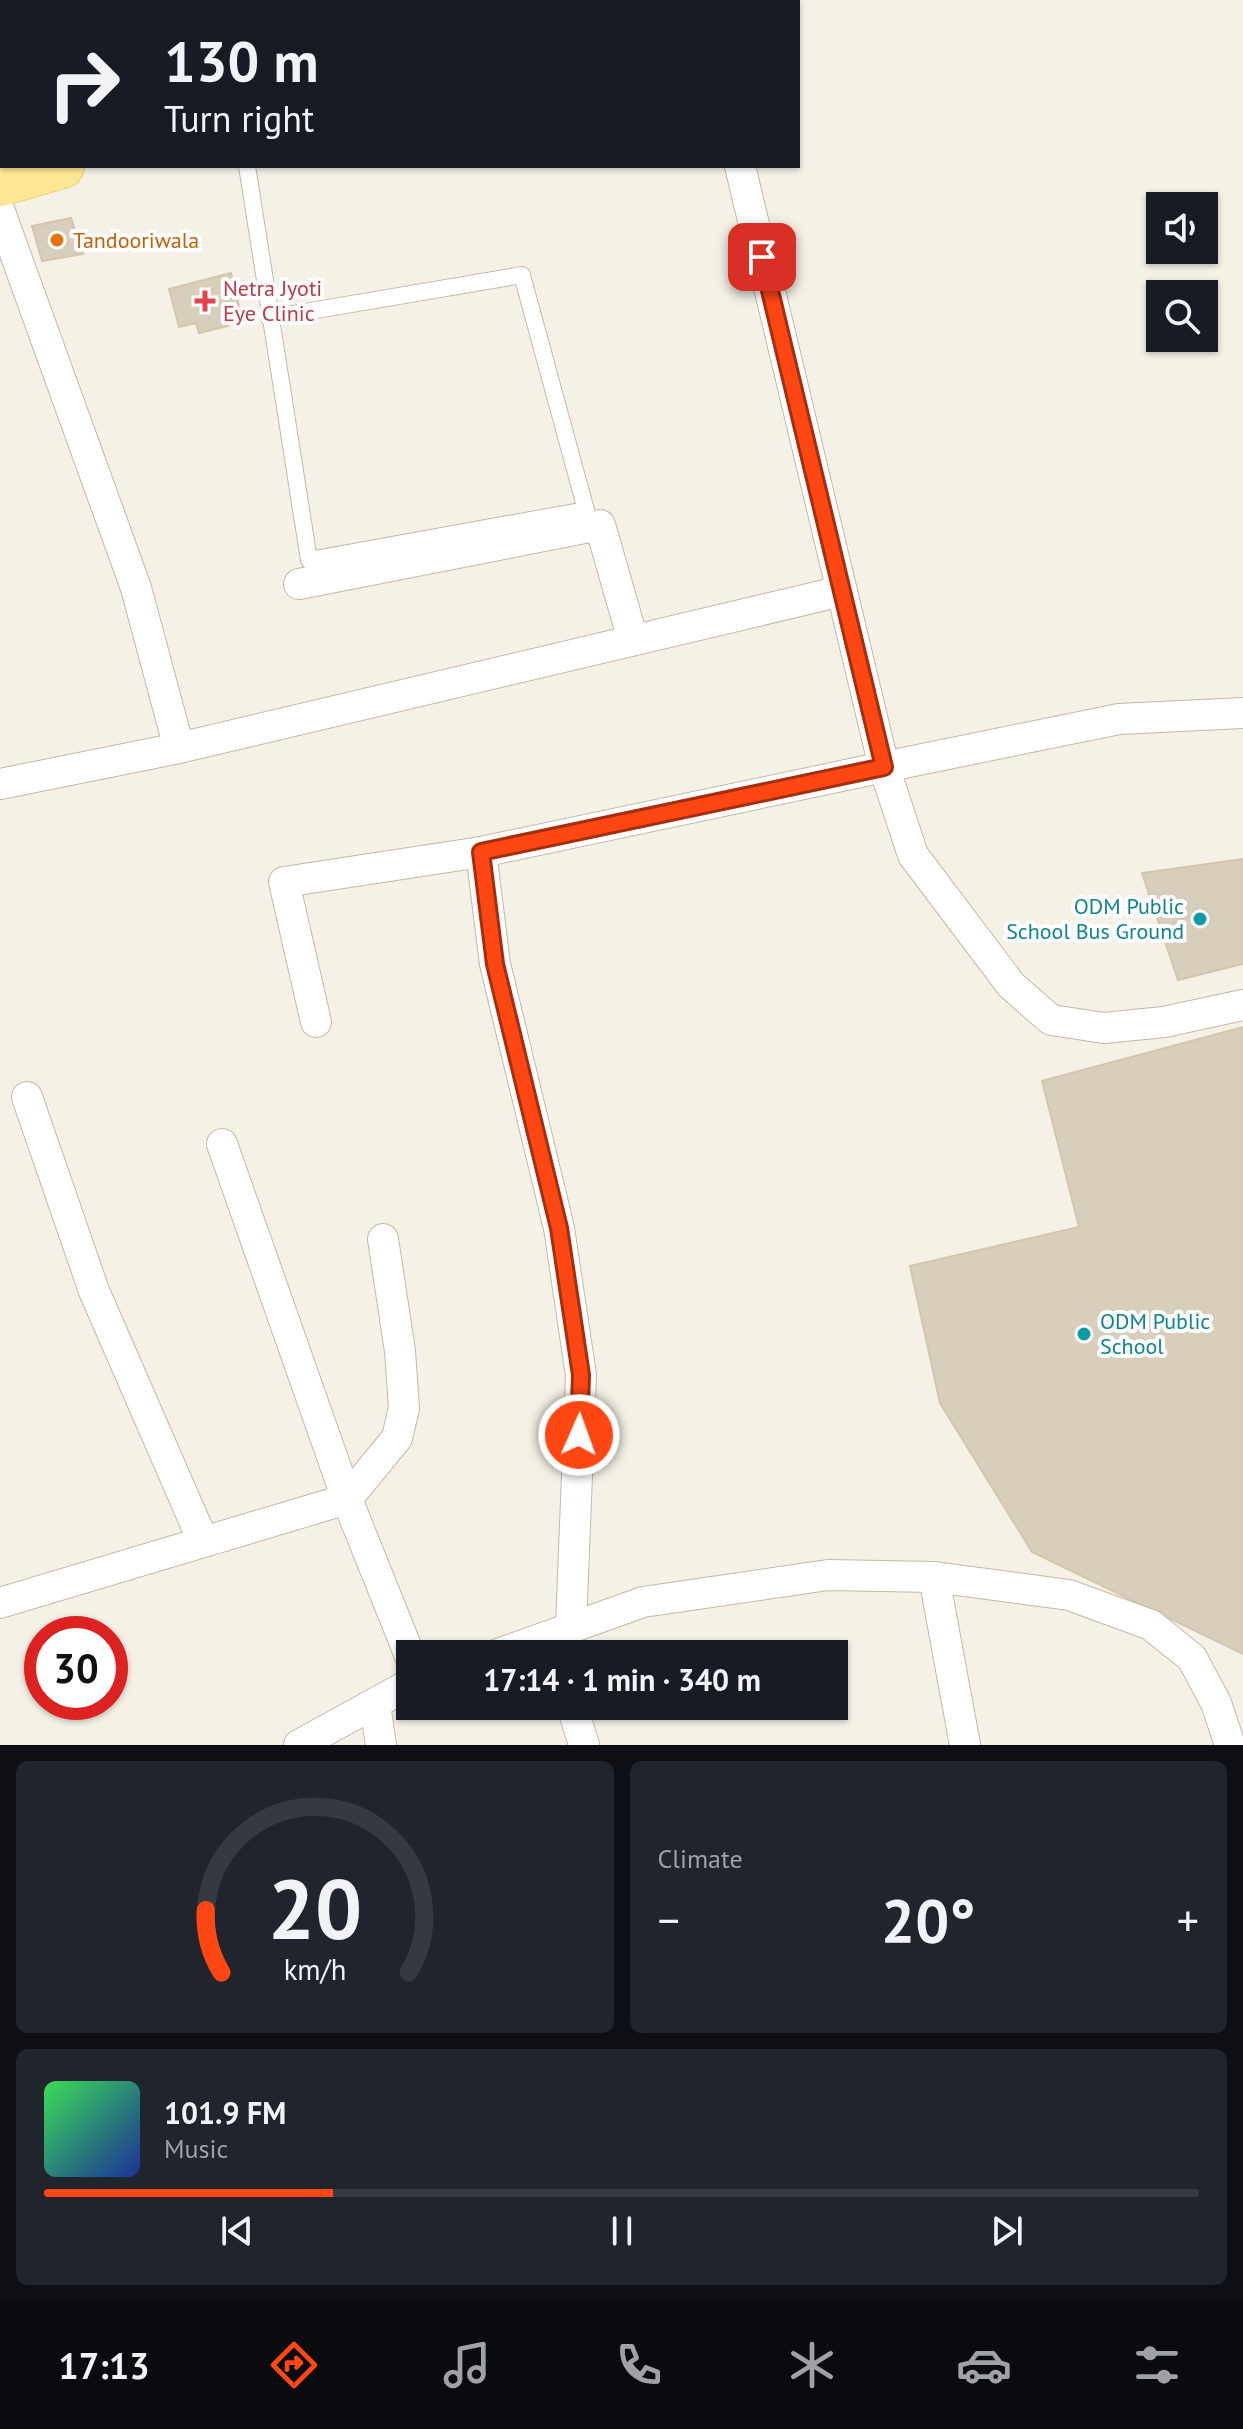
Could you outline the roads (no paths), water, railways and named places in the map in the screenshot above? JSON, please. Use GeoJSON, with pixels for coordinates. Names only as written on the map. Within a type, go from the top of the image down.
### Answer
{"type":"FeatureCollection","features":[{"type":"Feature","properties":{"kind":"main road"},"geometry":{"type":"LineString","coordinates":[[0,184],[55,168]]}},
{"type":"Feature","properties":{"kind":"street"},"geometry":{"type":"LineString","coordinates":[[740,168],[884,767],[913,855],[1011,985],[1051,1020],[1104,1028],[1164,1022],[1243,1005]]}},
{"type":"Feature","properties":{"kind":"street"},"geometry":{"type":"LineString","coordinates":[[0,212],[136,588],[179,748]]}},
{"type":"Feature","properties":{"kind":"street"},"geometry":{"type":"LineString","coordinates":[[299,584],[600,525],[633,640]]}},
{"type":"Feature","properties":{"kind":"street"},"geometry":{"type":"LineString","coordinates":[[0,784],[179,748],[842,591]]}},
{"type":"Feature","properties":{"kind":"street"},"geometry":{"type":"LineString","coordinates":[[316,1022],[284,882],[481,852],[1119,719],[1243,713]]}},
{"type":"Feature","properties":{"kind":"street"},"geometry":{"type":"LineString","coordinates":[[481,852],[495,964],[559,1228],[581,1375],[560,1639],[643,1602],[828,1575],[934,1577],[1069,1595],[1151,1625],[1192,1658],[1216,1703],[1230,1745]]}},
{"type":"Feature","properties":{"kind":"street"},"geometry":{"type":"LineString","coordinates":[[27,1097],[94,1291],[203,1541]]}},
{"type":"Feature","properties":{"kind":"street"},"geometry":{"type":"LineString","coordinates":[[222,1144],[347,1499],[404,1640]]}},
{"type":"Feature","properties":{"kind":"street"},"geometry":{"type":"LineString","coordinates":[[0,1603],[347,1499],[397,1438],[404,1408],[400,1351],[383,1239]]}},
{"type":"Feature","properties":{"kind":"street"},"geometry":{"type":"LineString","coordinates":[[934,1577],[965,1745]]}},
{"type":"Feature","properties":{"kind":"street"},"geometry":{"type":"LineString","coordinates":[[299,1745],[396,1692]]}},
{"type":"Feature","properties":{"kind":"street"},"geometry":{"type":"LineString","coordinates":[[375,1705],[381,1745]]}},
{"type":"Feature","properties":{"kind":"street"},"geometry":{"type":"LineString","coordinates":[[576,1720],[584,1745]]}},
{"type":"Feature","properties":{"kind":"lane"},"geometry":{"type":"LineString","coordinates":[[247,168],[269,318],[309,560],[586,510],[522,275],[269,318]]}},
{"type":"Feature","properties":{"kind":"place","name":"Tandooriwala"},"geometry":{"type":"Point","coordinates":[57,240]}},
{"type":"Feature","properties":{"kind":"place","name":"Netra Jyoti Eye Clinic"},"geometry":{"type":"Point","coordinates":[205,301]}},
{"type":"Feature","properties":{"kind":"place","name":"ODM Public School Bus Ground"},"geometry":{"type":"Point","coordinates":[1200,919]}},
{"type":"Feature","properties":{"kind":"place","name":"ODM Public School"},"geometry":{"type":"Point","coordinates":[1084,1334]}}]}
